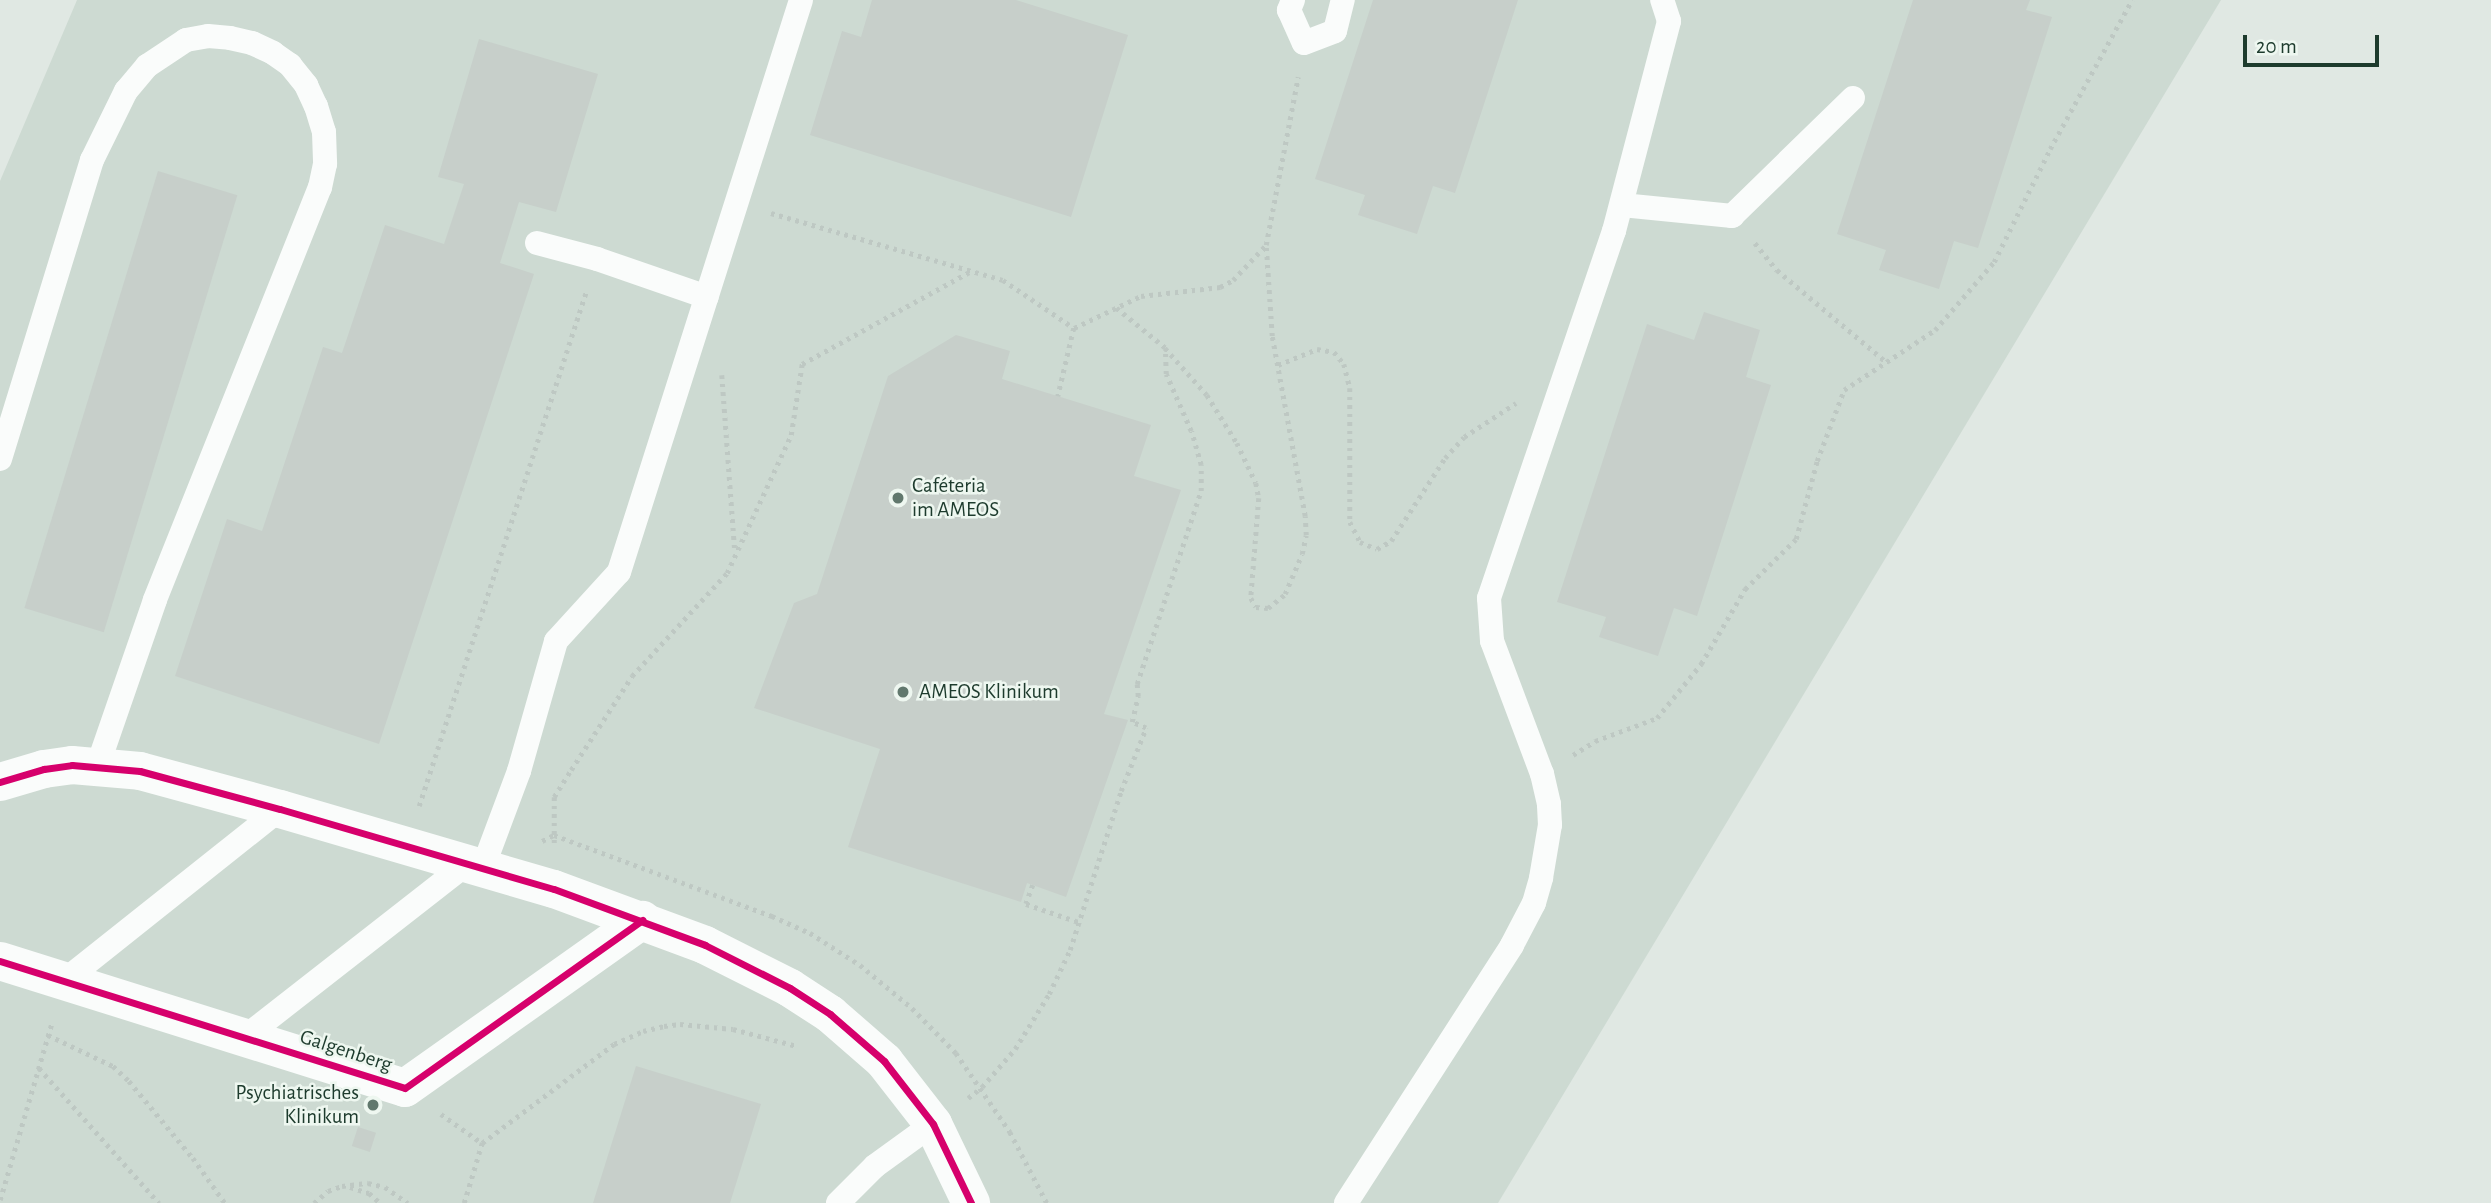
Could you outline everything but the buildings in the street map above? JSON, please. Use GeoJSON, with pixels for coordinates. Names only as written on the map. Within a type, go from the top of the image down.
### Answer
{"type":"FeatureCollection","features":[{"type":"Feature","properties":{"kind":"street"},"geometry":{"type":"LineString","coordinates":[[0,782],[44,769],[99,765],[140,771],[554,889],[642,920],[748,965],[830,1014],[884,1061],[933,1124],[971,1203]]}},
{"type":"Feature","properties":{"kind":"street","name":"Galgenberg"},"geometry":{"type":"LineString","coordinates":[[0,961],[405,1088],[642,920]]}},
{"type":"Feature","properties":{"kind":"lane"},"geometry":{"type":"LineString","coordinates":[[245,1037],[474,867],[519,771],[556,641],[619,572],[801,0]]}},
{"type":"Feature","properties":{"kind":"lane"},"geometry":{"type":"LineString","coordinates":[[1293,0],[1289,10],[1304,43],[1335,31],[1342,0]]}},
{"type":"Feature","properties":{"kind":"lane"},"geometry":{"type":"LineString","coordinates":[[1346,1203],[1492,977],[1534,903],[1550,825],[1542,774],[1492,641],[1489,598],[1622,205],[1669,21],[1662,0]]}},
{"type":"Feature","properties":{"kind":"lane"},"geometry":{"type":"LineString","coordinates":[[0,459],[92,160],[126,91],[147,65],[186,40],[208,36],[230,38],[252,43],[273,53],[290,65],[316,106],[324,132],[325,164],[320,187],[155,600],[99,765]]}},
{"type":"Feature","properties":{"kind":"lane"},"geometry":{"type":"LineString","coordinates":[[1622,205],[1732,216],[1853,98]]}},
{"type":"Feature","properties":{"kind":"lane"},"geometry":{"type":"LineString","coordinates":[[537,243],[597,259],[707,297]]}},
{"type":"Feature","properties":{"kind":"lane"},"geometry":{"type":"LineString","coordinates":[[64,981],[280,809]]}},
{"type":"Feature","properties":{"kind":"lane"},"geometry":{"type":"LineString","coordinates":[[838,1203],[874,1166],[933,1124]]}},
{"type":"Feature","properties":{"kind":"path"},"geometry":{"type":"LineString","coordinates":[[1542,774],[1595,741],[1657,718],[1701,664],[1745,589],[1796,539],[1817,461],[1844,390],[1935,330],[1994,262],[2050,149],[2132,0]]}},
{"type":"Feature","properties":{"kind":"path"},"geometry":{"type":"LineString","coordinates":[[1116,308],[1165,348],[1207,395],[1237,443],[1256,483],[1259,498],[1250,587],[1253,603],[1262,609],[1276,604],[1285,594],[1302,554],[1306,535],[1305,516],[1278,365],[1266,245],[1304,43]]}},
{"type":"Feature","properties":{"kind":"path"},"geometry":{"type":"LineString","coordinates":[[737,203],[1003,280],[1074,328]]}},
{"type":"Feature","properties":{"kind":"path"},"geometry":{"type":"LineString","coordinates":[[1732,216],[1777,270],[1885,361]]}},
{"type":"Feature","properties":{"kind":"path"},"geometry":{"type":"LineString","coordinates":[[1074,328],[1141,296],[1220,287],[1233,280],[1266,245]]}},
{"type":"Feature","properties":{"kind":"path"},"geometry":{"type":"LineString","coordinates":[[406,847],[597,259]]}},
{"type":"Feature","properties":{"kind":"path"},"geometry":{"type":"LineString","coordinates":[[554,889],[554,797],[632,676],[727,573],[791,435],[802,364],[971,271]]}},
{"type":"Feature","properties":{"kind":"path"},"geometry":{"type":"LineString","coordinates":[[1058,396],[1074,328]]}},
{"type":"Feature","properties":{"kind":"path"},"geometry":{"type":"LineString","coordinates":[[933,1124],[982,1087],[1015,1049],[1049,994],[1079,922],[1121,791],[1146,727],[1132,722],[1137,684],[1201,491],[1201,465],[1191,431],[1166,374],[1165,348]]}},
{"type":"Feature","properties":{"kind":"path"},"geometry":{"type":"LineString","coordinates":[[1278,365],[1317,349],[1334,352],[1344,364],[1350,388],[1347,467],[1350,522],[1360,542],[1377,549],[1391,541],[1445,458],[1464,437],[1565,374]]}},
{"type":"Feature","properties":{"kind":"path"},"geometry":{"type":"LineString","coordinates":[[721,372],[735,552]]}},
{"type":"Feature","properties":{"kind":"path"},"geometry":{"type":"LineString","coordinates":[[1033,885],[1027,904],[1079,922]]}},
{"type":"Feature","properties":{"kind":"path"},"geometry":{"type":"LineString","coordinates":[[0,1200],[64,981]]}},
{"type":"Feature","properties":{"kind":"path"},"geometry":{"type":"LineString","coordinates":[[464,1203],[482,1143],[614,1044],[643,1031],[680,1024],[705,1025],[798,1046]]}},
{"type":"Feature","properties":{"kind":"path"},"geometry":{"type":"LineString","coordinates":[[48,1035],[113,1066],[129,1081],[225,1203]]}},
{"type":"Feature","properties":{"kind":"path"},"geometry":{"type":"LineString","coordinates":[[39,1068],[159,1203]]}},
{"type":"Feature","properties":{"kind":"path"},"geometry":{"type":"LineString","coordinates":[[405,1088],[482,1143]]}},
{"type":"Feature","properties":{"kind":"path"},"geometry":{"type":"LineString","coordinates":[[314,1203],[328,1191],[342,1186],[368,1183],[385,1187],[408,1203]]}},
{"type":"Feature","properties":{"kind":"path"},"geometry":{"type":"LineString","coordinates":[[342,1186],[369,1193],[380,1203]]}},
{"type":"Feature","properties":{"kind":"shaded area","name":"AMEOS Klinikum"},"geometry":{"type":"Polygon","coordinates":[[[77,0],[2221,0],[1498,1203],[0,1203],[0,181],[77,0]]]}},
{"type":"Feature","properties":{"kind":"cycle path"},"geometry":{"type":"LineString","coordinates":[[0,782],[44,769],[72,765],[140,771],[554,889],[705,945],[790,988],[830,1014],[884,1061],[933,1124],[971,1203]]}},
{"type":"Feature","properties":{"kind":"cycle path"},"geometry":{"type":"LineString","coordinates":[[0,961],[405,1088],[642,920]]}},
{"type":"Feature","properties":{"kind":"place","name":"Caféteria im AMEOS"},"geometry":{"type":"Point","coordinates":[898,498]}},
{"type":"Feature","properties":{"kind":"place","name":"AMEOS Klinikum"},"geometry":{"type":"Point","coordinates":[903,692]}},
{"type":"Feature","properties":{"kind":"place","name":"Psychiatrisches Klinikum"},"geometry":{"type":"Point","coordinates":[373,1105]}}]}
